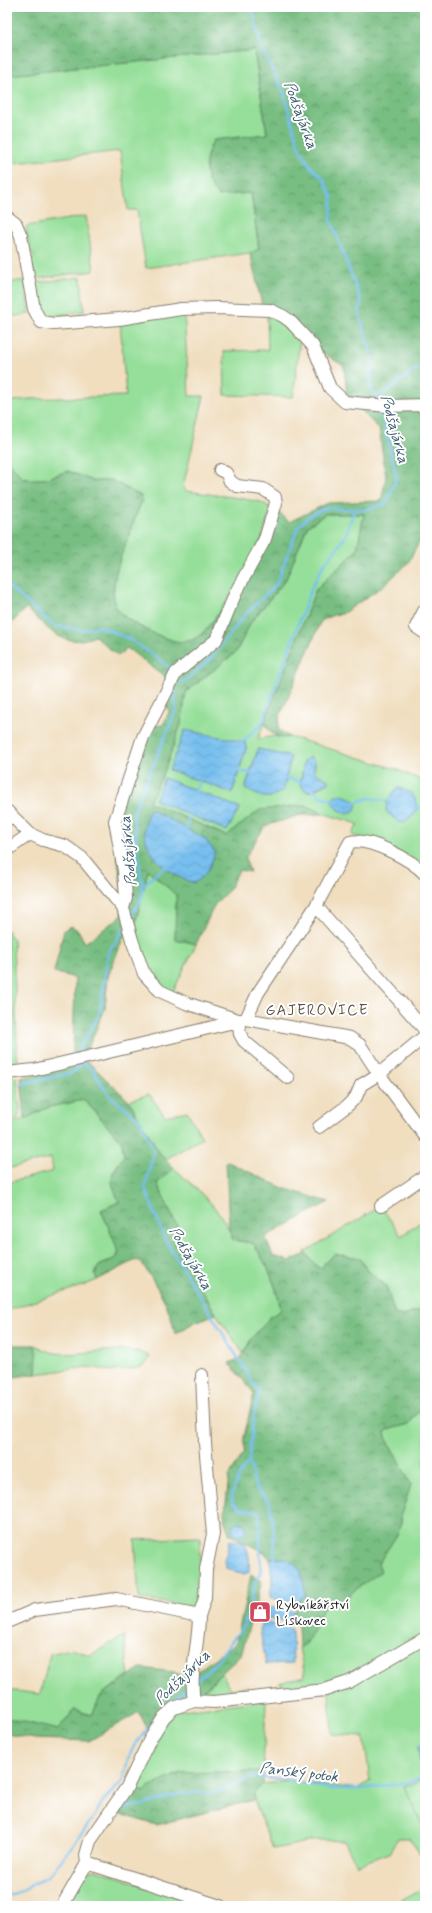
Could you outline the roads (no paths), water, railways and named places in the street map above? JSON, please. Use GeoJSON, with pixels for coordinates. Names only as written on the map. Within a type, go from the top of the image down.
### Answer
{"type":"FeatureCollection","features":[{"type":"Feature","properties":{"kind":"street"},"geometry":{"type":"LineString","coordinates":[[7,217],[16,224],[21,236],[34,309],[40,322],[54,324],[119,319],[181,309],[217,308],[270,310],[290,321],[313,346],[330,388],[345,402],[387,406],[425,405]]}},
{"type":"Feature","properties":{"kind":"street"},"geometry":{"type":"LineString","coordinates":[[123,908],[126,898],[124,871],[115,821],[142,737],[176,673],[216,640],[236,592],[266,540],[276,503],[274,497],[263,489],[237,486],[230,481],[226,473],[220,470]]}},
{"type":"Feature","properties":{"kind":"street"},"geometry":{"type":"LineString","coordinates":[[420,630],[424,611]]}},
{"type":"Feature","properties":{"kind":"street"},"geometry":{"type":"LineString","coordinates":[[7,811],[30,834],[43,840],[65,846],[82,858],[123,908],[144,974],[160,991],[186,1003],[242,1020],[350,1038],[360,1045],[379,1074],[425,1136]]}},
{"type":"Feature","properties":{"kind":"street"},"geometry":{"type":"LineString","coordinates":[[7,850],[30,834]]}},
{"type":"Feature","properties":{"kind":"street"},"geometry":{"type":"LineString","coordinates":[[288,1078],[244,1041],[240,1034],[242,1020],[258,993],[316,906],[350,842],[358,840],[380,848],[408,860],[425,874]]}},
{"type":"Feature","properties":{"kind":"street"},"geometry":{"type":"LineString","coordinates":[[316,906],[425,1030]]}},
{"type":"Feature","properties":{"kind":"street"},"geometry":{"type":"LineString","coordinates":[[7,1072],[34,1070],[242,1020]]}},
{"type":"Feature","properties":{"kind":"street"},"geometry":{"type":"LineString","coordinates":[[319,1127],[356,1097],[361,1085],[379,1074],[425,1036]]}},
{"type":"Feature","properties":{"kind":"street"},"geometry":{"type":"LineString","coordinates":[[381,1206],[425,1176]]}},
{"type":"Feature","properties":{"kind":"street"},"geometry":{"type":"LineString","coordinates":[[194,1701],[192,1684],[199,1635],[199,1616],[205,1598],[206,1569],[213,1534],[205,1443],[202,1375]]}},
{"type":"Feature","properties":{"kind":"street"},"geometry":{"type":"LineString","coordinates":[[7,1622],[35,1610],[116,1600],[199,1616]]}},
{"type":"Feature","properties":{"kind":"street"},"geometry":{"type":"LineString","coordinates":[[62,1906],[88,1863],[86,1856],[90,1841],[127,1788],[149,1742],[164,1717],[174,1708],[194,1701],[214,1702],[325,1690],[349,1682],[425,1638]]}},
{"type":"Feature","properties":{"kind":"street"},"geometry":{"type":"LineString","coordinates":[[88,1863],[220,1906]]}},
{"type":"Feature","properties":{"kind":"water"},"geometry":{"type":"Polygon","coordinates":[[[185,730],[245,742],[246,749],[232,793],[169,770],[185,730]]]}},
{"type":"Feature","properties":{"kind":"water"},"geometry":{"type":"Polygon","coordinates":[[[258,749],[291,757],[283,791],[272,796],[260,796],[245,789],[258,749]]]}},
{"type":"Feature","properties":{"kind":"water"},"geometry":{"type":"Polygon","coordinates":[[[311,757],[315,762],[314,772],[328,780],[329,783],[307,792],[300,785],[304,761],[311,757]]]}},
{"type":"Feature","properties":{"kind":"water"},"geometry":{"type":"Polygon","coordinates":[[[164,778],[240,808],[227,831],[155,800],[164,778]]]}},
{"type":"Feature","properties":{"kind":"water"},"geometry":{"type":"Polygon","coordinates":[[[397,788],[407,791],[413,795],[416,802],[416,813],[404,823],[398,822],[386,811],[387,801],[397,788]]]}},
{"type":"Feature","properties":{"kind":"water"},"geometry":{"type":"Polygon","coordinates":[[[343,795],[357,803],[355,810],[347,814],[336,808],[331,800],[336,796],[343,795]]]}},
{"type":"Feature","properties":{"kind":"water"},"geometry":{"type":"Polygon","coordinates":[[[150,809],[204,838],[215,852],[208,870],[194,883],[171,872],[153,855],[145,834],[145,822],[150,809]]]}},
{"type":"Feature","properties":{"kind":"water"},"geometry":{"type":"Polygon","coordinates":[[[239,1522],[244,1524],[246,1529],[244,1534],[239,1536],[234,1534],[232,1529],[234,1524],[239,1522]]]}},
{"type":"Feature","properties":{"kind":"water"},"geometry":{"type":"Polygon","coordinates":[[[230,1540],[243,1542],[245,1545],[249,1556],[249,1572],[240,1574],[226,1568],[224,1561],[230,1540]]]}},
{"type":"Feature","properties":{"kind":"water"},"geometry":{"type":"Polygon","coordinates":[[[283,1558],[290,1560],[301,1572],[305,1595],[298,1602],[279,1601],[270,1597],[272,1582],[270,1559],[283,1558]]]}},
{"type":"Feature","properties":{"kind":"water"},"geometry":{"type":"Polygon","coordinates":[[[269,1607],[294,1611],[293,1622],[266,1618],[269,1607]]]}},
{"type":"Feature","properties":{"kind":"water"},"geometry":{"type":"Polygon","coordinates":[[[263,1622],[292,1629],[293,1663],[266,1664],[260,1630],[263,1622]]]}},
{"type":"Feature","properties":{"kind":"water"},"geometry":{"type":"Polygon","coordinates":[[[425,1745],[425,1762],[420,1762],[418,1746],[425,1745]]]}},
{"type":"Feature","properties":{"kind":"waterway","name":"Podšajárka"},"geometry":{"type":"LineString","coordinates":[[252,7],[262,49],[284,93],[299,147],[310,166],[323,178],[332,197],[331,220],[361,301],[359,314],[372,356],[370,386],[378,402]]}},
{"type":"Feature","properties":{"kind":"waterway"},"geometry":{"type":"LineString","coordinates":[[377,396],[390,390],[412,372],[425,364]]}},
{"type":"Feature","properties":{"kind":"waterway","name":"Podšajárka"},"geometry":{"type":"LineString","coordinates":[[176,682],[185,681],[210,659],[246,614],[276,585],[298,527],[308,517],[325,508],[364,510],[385,504],[397,478],[380,409]]}},
{"type":"Feature","properties":{"kind":"waterway"},"geometry":{"type":"LineString","coordinates":[[241,743],[261,725],[312,587],[323,566],[344,539],[355,509]]}},
{"type":"Feature","properties":{"kind":"waterway"},"geometry":{"type":"LineString","coordinates":[[7,585],[55,626],[84,630],[99,626],[129,639],[162,661],[168,666],[171,675]]}},
{"type":"Feature","properties":{"kind":"waterway","name":"Podšajárka"},"geometry":{"type":"LineString","coordinates":[[130,917],[141,900],[143,891],[133,814],[176,710],[174,687]]}},
{"type":"Feature","properties":{"kind":"waterway"},"geometry":{"type":"LineString","coordinates":[[237,771],[252,773]]}},
{"type":"Feature","properties":{"kind":"waterway"},"geometry":{"type":"LineString","coordinates":[[283,778],[303,782]]}},
{"type":"Feature","properties":{"kind":"waterway"},"geometry":{"type":"LineString","coordinates":[[195,794],[200,780]]}},
{"type":"Feature","properties":{"kind":"waterway"},"geometry":{"type":"LineString","coordinates":[[311,789],[320,796],[333,800]]}},
{"type":"Feature","properties":{"kind":"waterway"},"geometry":{"type":"LineString","coordinates":[[354,803],[369,798],[389,801]]}},
{"type":"Feature","properties":{"kind":"waterway"},"geometry":{"type":"LineString","coordinates":[[414,806],[425,809]]}},
{"type":"Feature","properties":{"kind":"waterway"},"geometry":{"type":"LineString","coordinates":[[186,830],[190,812]]}},
{"type":"Feature","properties":{"kind":"waterway"},"geometry":{"type":"LineString","coordinates":[[142,886],[166,866]]}},
{"type":"Feature","properties":{"kind":"waterway","name":"Podšajárka"},"geometry":{"type":"LineString","coordinates":[[80,1055],[80,1048],[100,1013],[108,953],[125,927]]}},
{"type":"Feature","properties":{"kind":"waterway","name":"Podšajárka"},"geometry":{"type":"LineString","coordinates":[[82,1062],[92,1069],[109,1095],[139,1119],[154,1150],[145,1188],[165,1240],[259,1392],[253,1420],[249,1461],[240,1474],[232,1494],[232,1502],[240,1508],[259,1512],[261,1574],[256,1580],[245,1624],[211,1668],[198,1679]]}},
{"type":"Feature","properties":{"kind":"waterway"},"geometry":{"type":"LineString","coordinates":[[21,1084],[72,1073],[83,1063]]}},
{"type":"Feature","properties":{"kind":"waterway"},"geometry":{"type":"LineString","coordinates":[[249,1461],[256,1488],[269,1501],[273,1522],[275,1562]]}},
{"type":"Feature","properties":{"kind":"waterway","name":"Podšajárka"},"geometry":{"type":"LineString","coordinates":[[162,1711],[189,1687]]}},
{"type":"Feature","properties":{"kind":"waterway","name":"Podšajárka"},"geometry":{"type":"LineString","coordinates":[[7,1895],[13,1895],[50,1875],[94,1817],[103,1801],[123,1781],[128,1759],[134,1746],[157,1717]]}},
{"type":"Feature","properties":{"kind":"waterway","name":"Panský potok"},"geometry":{"type":"LineString","coordinates":[[117,1807],[120,1808],[147,1804],[183,1793],[215,1793],[249,1778],[259,1777],[288,1780],[331,1789],[361,1789],[404,1783],[425,1777]]}},
{"type":"Feature","properties":{"kind":"place","name":"Rybníkářství Lískovec"},"geometry":{"type":"Point","coordinates":[260,1612]}},
{"type":"Feature","properties":{"kind":"district","name":"GAJEROVICE"},"geometry":{"type":"Point","coordinates":[317,1010]}}]}
